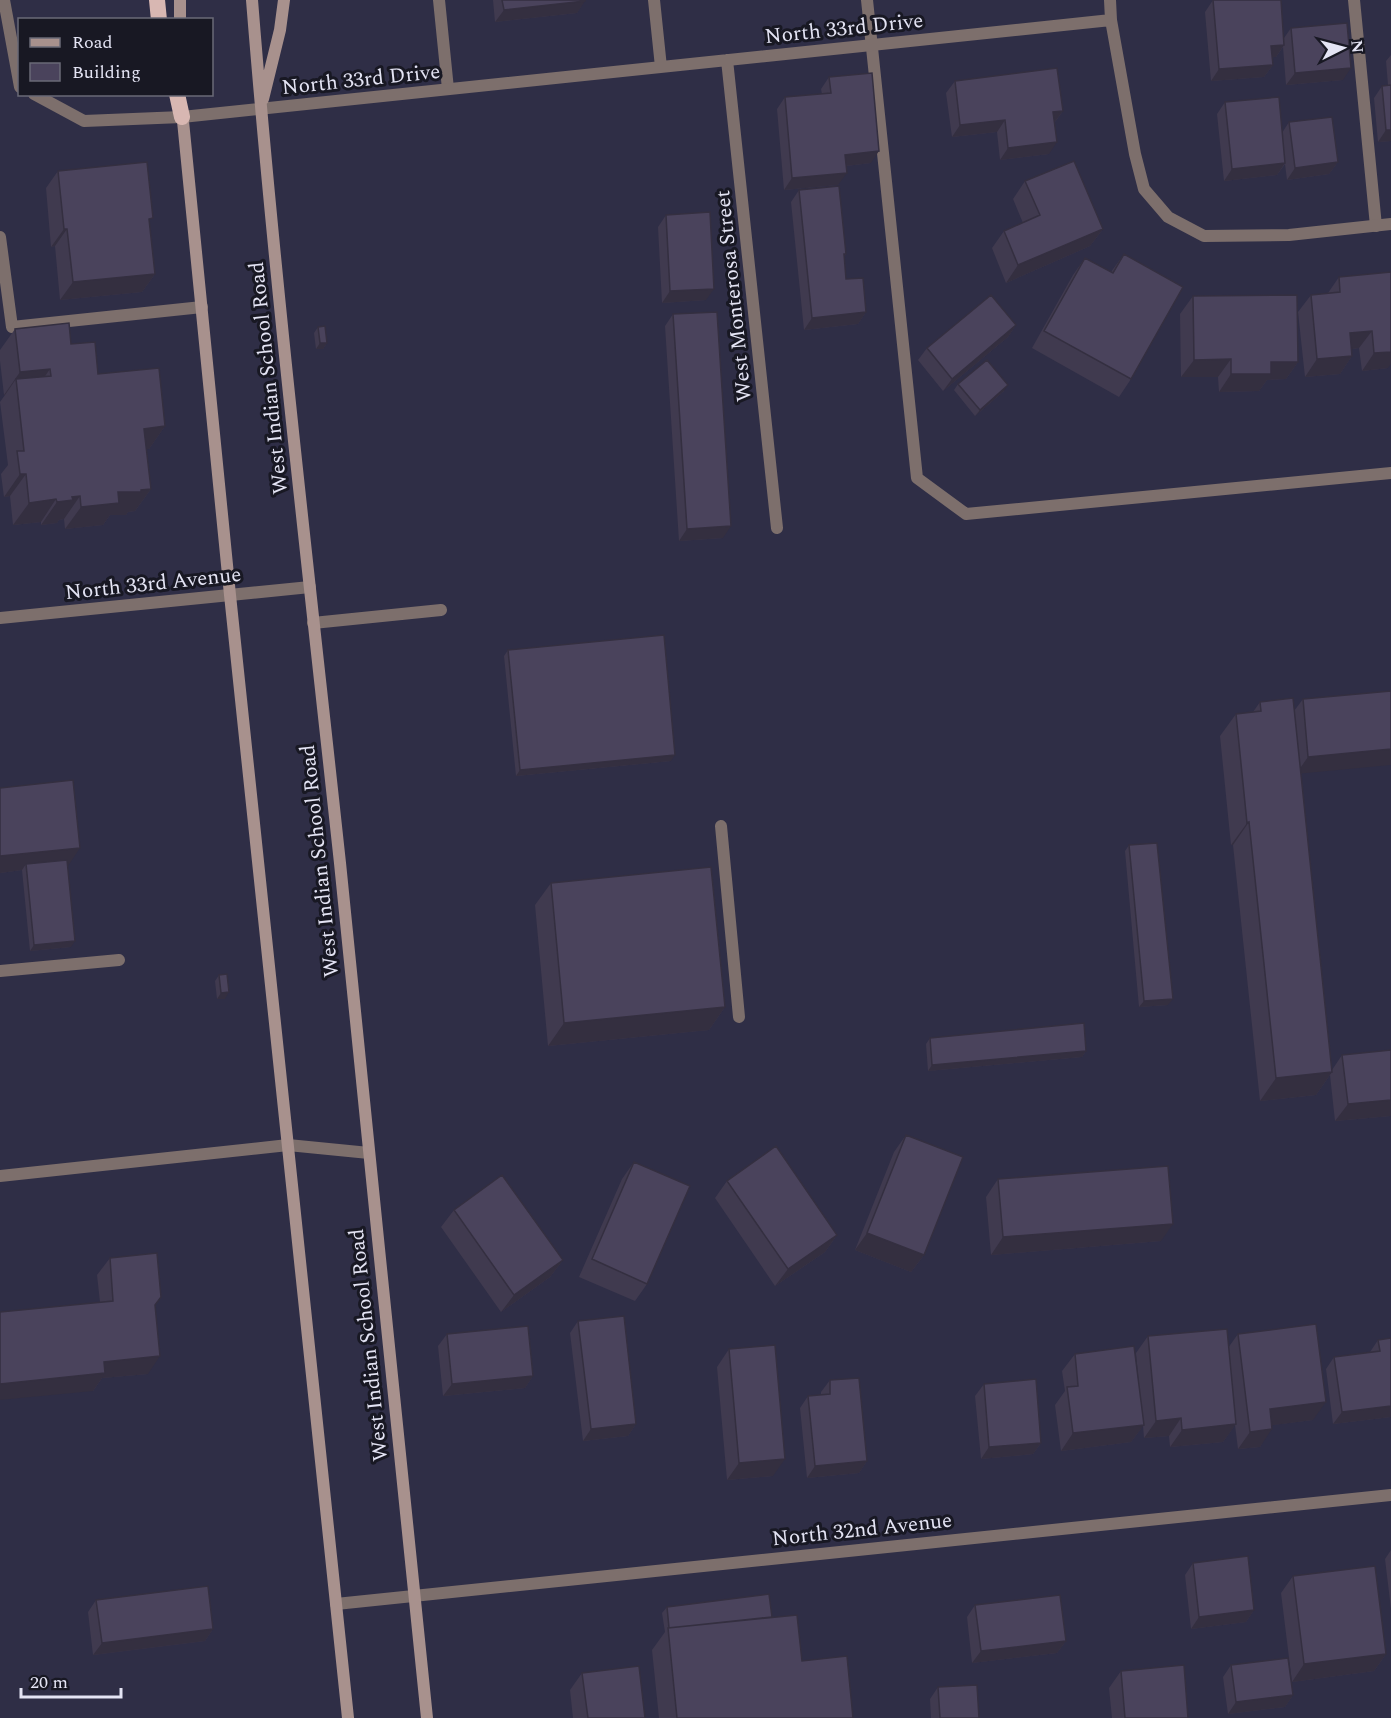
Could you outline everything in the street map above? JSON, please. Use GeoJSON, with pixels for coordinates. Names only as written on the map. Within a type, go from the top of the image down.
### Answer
{"type":"FeatureCollection","features":[{"type":"Feature","properties":{"kind":"highway"},"geometry":{"type":"LineString","coordinates":[[157,0],[159,18]]}},
{"type":"Feature","properties":{"kind":"highway"},"geometry":{"type":"LineString","coordinates":[[177,96],[182,117]]}},
{"type":"Feature","properties":{"kind":"main road"},"geometry":{"type":"LineString","coordinates":[[180,0],[180,18]]}},
{"type":"Feature","properties":{"kind":"main road","name":"West Indian School Road"},"geometry":{"type":"LineString","coordinates":[[252,0],[261,109],[427,1718]]}},
{"type":"Feature","properties":{"kind":"main road"},"geometry":{"type":"LineString","coordinates":[[261,109],[280,30],[284,0]]}},
{"type":"Feature","properties":{"kind":"main road"},"geometry":{"type":"LineString","coordinates":[[182,96],[182,117],[230,595],[348,1718]]}},
{"type":"Feature","properties":{"kind":"street"},"geometry":{"type":"LineString","coordinates":[[4,0],[18,76]]}},
{"type":"Feature","properties":{"kind":"street"},"geometry":{"type":"LineString","coordinates":[[439,0],[448,89]]}},
{"type":"Feature","properties":{"kind":"street"},"geometry":{"type":"LineString","coordinates":[[654,0],[661,67]]}},
{"type":"Feature","properties":{"kind":"street"},"geometry":{"type":"LineString","coordinates":[[867,0],[917,478],[966,514],[1391,473]]}},
{"type":"Feature","properties":{"kind":"street"},"geometry":{"type":"LineString","coordinates":[[1110,0],[1111,20],[1144,189],[1168,217],[1204,236],[1289,236],[1391,224]]}},
{"type":"Feature","properties":{"kind":"street"},"geometry":{"type":"LineString","coordinates":[[1354,0],[1376,226]]}},
{"type":"Feature","properties":{"kind":"street","name":"North 33rd Drive"},"geometry":{"type":"LineString","coordinates":[[38,96],[84,121],[182,117],[1111,20]]}},
{"type":"Feature","properties":{"kind":"street","name":"West Monterosa Street"},"geometry":{"type":"LineString","coordinates":[[727,60],[777,528]]}},
{"type":"Feature","properties":{"kind":"street"},"geometry":{"type":"LineString","coordinates":[[0,237],[12,327],[202,308]]}},
{"type":"Feature","properties":{"kind":"street","name":"North 33rd Avenue"},"geometry":{"type":"LineString","coordinates":[[0,618],[310,587]]}},
{"type":"Feature","properties":{"kind":"street"},"geometry":{"type":"LineString","coordinates":[[314,623],[441,610]]}},
{"type":"Feature","properties":{"kind":"street"},"geometry":{"type":"LineString","coordinates":[[721,826],[739,1017]]}},
{"type":"Feature","properties":{"kind":"street"},"geometry":{"type":"LineString","coordinates":[[0,971],[119,960]]}},
{"type":"Feature","properties":{"kind":"street"},"geometry":{"type":"LineString","coordinates":[[0,1176],[288,1145],[369,1153]]}},
{"type":"Feature","properties":{"kind":"street","name":"North 32nd Avenue"},"geometry":{"type":"LineString","coordinates":[[336,1604],[1391,1495]]}},
{"type":"Feature","properties":{"kind":"building"},"geometry":{"type":"Polygon","coordinates":[[[502,0],[585,0],[585,1],[504,10],[502,0]]]}},
{"type":"Feature","properties":{"kind":"building"},"geometry":{"type":"Polygon","coordinates":[[[1213,0],[1281,0],[1284,45],[1271,46],[1273,65],[1219,69],[1213,0]]]}},
{"type":"Feature","properties":{"kind":"building"},"geometry":{"type":"Polygon","coordinates":[[[1347,23],[1351,68],[1295,73],[1291,28],[1347,23]]]}},
{"type":"Feature","properties":{"kind":"building"},"geometry":{"type":"Polygon","coordinates":[[[1057,68],[1063,111],[1053,112],[1057,142],[1008,148],[1005,120],[960,125],[955,81],[1057,68]]]}},
{"type":"Feature","properties":{"kind":"building"},"geometry":{"type":"Polygon","coordinates":[[[872,73],[879,151],[845,155],[847,173],[792,178],[785,97],[831,93],[829,77],[872,73]]]}},
{"type":"Feature","properties":{"kind":"building"},"geometry":{"type":"Polygon","coordinates":[[[1391,85],[1391,130],[1386,130],[1382,86],[1391,85]]]}},
{"type":"Feature","properties":{"kind":"building"},"geometry":{"type":"Polygon","coordinates":[[[1279,97],[1285,163],[1232,169],[1225,102],[1279,97]]]}},
{"type":"Feature","properties":{"kind":"building"},"geometry":{"type":"Polygon","coordinates":[[[1332,117],[1338,162],[1295,168],[1289,122],[1332,117]]]}},
{"type":"Feature","properties":{"kind":"building"},"geometry":{"type":"Polygon","coordinates":[[[1074,161],[1103,229],[1018,265],[1004,231],[1040,215],[1025,181],[1074,161]]]}},
{"type":"Feature","properties":{"kind":"building"},"geometry":{"type":"Polygon","coordinates":[[[147,162],[153,218],[149,219],[155,274],[73,282],[67,229],[64,229],[58,171],[147,162]]]}},
{"type":"Feature","properties":{"kind":"building"},"geometry":{"type":"Polygon","coordinates":[[[839,186],[846,254],[844,254],[846,279],[863,278],[866,312],[812,318],[799,190],[839,186]]]}},
{"type":"Feature","properties":{"kind":"building"},"geometry":{"type":"Polygon","coordinates":[[[710,212],[714,289],[670,291],[666,215],[710,212]]]}},
{"type":"Feature","properties":{"kind":"building"},"geometry":{"type":"Polygon","coordinates":[[[1124,254],[1183,287],[1131,379],[1044,331],[1085,258],[1113,273],[1124,254]]]}},
{"type":"Feature","properties":{"kind":"building"},"geometry":{"type":"Polygon","coordinates":[[[1391,272],[1391,352],[1374,353],[1372,331],[1350,333],[1352,356],[1317,359],[1311,295],[1340,292],[1339,277],[1391,272]]]}},
{"type":"Feature","properties":{"kind":"building"},"geometry":{"type":"Polygon","coordinates":[[[991,295],[1016,325],[952,379],[927,348],[991,295]]]}},
{"type":"Feature","properties":{"kind":"building"},"geometry":{"type":"Polygon","coordinates":[[[1297,295],[1298,362],[1271,362],[1271,374],[1231,374],[1231,359],[1194,360],[1193,296],[1297,295]]]}},
{"type":"Feature","properties":{"kind":"building"},"geometry":{"type":"Polygon","coordinates":[[[717,312],[731,526],[687,529],[673,314],[717,312]]]}},
{"type":"Feature","properties":{"kind":"building"},"geometry":{"type":"Polygon","coordinates":[[[69,323],[71,344],[95,342],[98,374],[159,368],[165,426],[144,429],[151,489],[141,490],[141,492],[118,492],[119,503],[81,507],[80,496],[72,497],[73,500],[57,502],[56,499],[29,503],[26,474],[20,474],[17,451],[24,451],[16,379],[51,376],[50,369],[20,372],[15,329],[69,323]]]}},
{"type":"Feature","properties":{"kind":"building"},"geometry":{"type":"Polygon","coordinates":[[[325,326],[327,343],[320,343],[318,327],[325,326]]]}},
{"type":"Feature","properties":{"kind":"building"},"geometry":{"type":"Polygon","coordinates":[[[987,360],[1008,385],[980,410],[958,384],[987,360]]]}},
{"type":"Feature","properties":{"kind":"building"},"geometry":{"type":"Polygon","coordinates":[[[664,635],[675,755],[520,770],[508,650],[664,635]]]}},
{"type":"Feature","properties":{"kind":"building"},"geometry":{"type":"Polygon","coordinates":[[[1391,691],[1391,749],[1308,757],[1303,699],[1391,691]]]}},
{"type":"Feature","properties":{"kind":"building"},"geometry":{"type":"Polygon","coordinates":[[[1293,698],[1332,1072],[1276,1078],[1236,714],[1261,711],[1260,702],[1293,698]]]}},
{"type":"Feature","properties":{"kind":"building"},"geometry":{"type":"Polygon","coordinates":[[[73,780],[80,848],[0,856],[0,788],[73,780]]]}},
{"type":"Feature","properties":{"kind":"building"},"geometry":{"type":"Polygon","coordinates":[[[1157,843],[1173,999],[1144,1001],[1129,845],[1157,843]]]}},
{"type":"Feature","properties":{"kind":"building"},"geometry":{"type":"Polygon","coordinates":[[[67,860],[75,941],[34,945],[26,864],[67,860]]]}},
{"type":"Feature","properties":{"kind":"building"},"geometry":{"type":"Polygon","coordinates":[[[711,867],[725,1007],[564,1023],[551,883],[711,867]]]}},
{"type":"Feature","properties":{"kind":"building"},"geometry":{"type":"Polygon","coordinates":[[[227,974],[229,992],[221,993],[219,975],[227,974]]]}},
{"type":"Feature","properties":{"kind":"building"},"geometry":{"type":"Polygon","coordinates":[[[1084,1023],[1086,1051],[932,1065],[930,1038],[1084,1023]]]}},
{"type":"Feature","properties":{"kind":"building"},"geometry":{"type":"Polygon","coordinates":[[[1391,1050],[1391,1100],[1348,1104],[1342,1055],[1391,1050]]]}},
{"type":"Feature","properties":{"kind":"building"},"geometry":{"type":"Polygon","coordinates":[[[906,1135],[963,1157],[924,1255],[867,1233],[906,1135]]]}},
{"type":"Feature","properties":{"kind":"building"},"geometry":{"type":"Polygon","coordinates":[[[776,1146],[837,1235],[788,1269],[727,1181],[776,1146]]]}},
{"type":"Feature","properties":{"kind":"building"},"geometry":{"type":"Polygon","coordinates":[[[634,1162],[690,1186],[647,1284],[592,1259],[634,1162]]]}},
{"type":"Feature","properties":{"kind":"building"},"geometry":{"type":"Polygon","coordinates":[[[1168,1166],[1173,1224],[1003,1237],[998,1179],[1168,1166]]]}},
{"type":"Feature","properties":{"kind":"building"},"geometry":{"type":"Polygon","coordinates":[[[502,1175],[563,1260],[514,1295],[454,1210],[502,1175]]]}},
{"type":"Feature","properties":{"kind":"building"},"geometry":{"type":"Polygon","coordinates":[[[157,1253],[161,1297],[155,1305],[160,1356],[104,1362],[105,1373],[0,1384],[0,1312],[113,1301],[110,1258],[157,1253]]]}},
{"type":"Feature","properties":{"kind":"building"},"geometry":{"type":"Polygon","coordinates":[[[624,1316],[636,1424],[591,1429],[578,1321],[624,1316]]]}},
{"type":"Feature","properties":{"kind":"building"},"geometry":{"type":"Polygon","coordinates":[[[1316,1324],[1326,1402],[1270,1409],[1272,1429],[1250,1432],[1238,1334],[1316,1324]]]}},
{"type":"Feature","properties":{"kind":"building"},"geometry":{"type":"Polygon","coordinates":[[[528,1326],[533,1376],[452,1384],[447,1334],[528,1326]]]}},
{"type":"Feature","properties":{"kind":"building"},"geometry":{"type":"Polygon","coordinates":[[[1227,1329],[1236,1424],[1182,1430],[1181,1418],[1156,1421],[1148,1336],[1227,1329]]]}},
{"type":"Feature","properties":{"kind":"building"},"geometry":{"type":"Polygon","coordinates":[[[1391,1338],[1391,1406],[1342,1412],[1334,1357],[1380,1351],[1378,1340],[1391,1338]]]}},
{"type":"Feature","properties":{"kind":"building"},"geometry":{"type":"Polygon","coordinates":[[[775,1345],[785,1459],[739,1463],[729,1349],[775,1345]]]}},
{"type":"Feature","properties":{"kind":"building"},"geometry":{"type":"Polygon","coordinates":[[[1134,1346],[1144,1425],[1073,1433],[1067,1387],[1078,1386],[1075,1354],[1134,1346]]]}},
{"type":"Feature","properties":{"kind":"building"},"geometry":{"type":"Polygon","coordinates":[[[859,1378],[867,1461],[815,1466],[808,1396],[830,1394],[830,1380],[859,1378]]]}},
{"type":"Feature","properties":{"kind":"building"},"geometry":{"type":"Polygon","coordinates":[[[1036,1379],[1041,1443],[989,1447],[984,1384],[1036,1379]]]}},
{"type":"Feature","properties":{"kind":"building"},"geometry":{"type":"Polygon","coordinates":[[[1248,1556],[1254,1610],[1199,1617],[1193,1563],[1248,1556]]]}},
{"type":"Feature","properties":{"kind":"building"},"geometry":{"type":"Polygon","coordinates":[[[1375,1566],[1386,1654],[1304,1664],[1293,1576],[1375,1566]]]}},
{"type":"Feature","properties":{"kind":"building"},"geometry":{"type":"Polygon","coordinates":[[[208,1586],[213,1629],[102,1643],[96,1600],[208,1586]]]}},
{"type":"Feature","properties":{"kind":"building"},"geometry":{"type":"Polygon","coordinates":[[[769,1594],[772,1617],[669,1628],[667,1607],[769,1594]]]}},
{"type":"Feature","properties":{"kind":"building"},"geometry":{"type":"Polygon","coordinates":[[[1060,1595],[1066,1641],[981,1651],[975,1605],[1060,1595]]]}},
{"type":"Feature","properties":{"kind":"building"},"geometry":{"type":"Polygon","coordinates":[[[797,1615],[802,1661],[847,1656],[853,1718],[677,1718],[668,1628],[797,1615]]]}},
{"type":"Feature","properties":{"kind":"building"},"geometry":{"type":"Polygon","coordinates":[[[1288,1658],[1293,1695],[1236,1702],[1231,1665],[1288,1658]]]}},
{"type":"Feature","properties":{"kind":"building"},"geometry":{"type":"Polygon","coordinates":[[[1184,1665],[1188,1718],[1125,1718],[1121,1671],[1184,1665]]]}},
{"type":"Feature","properties":{"kind":"building"},"geometry":{"type":"Polygon","coordinates":[[[639,1666],[645,1718],[588,1718],[582,1673],[639,1666]]]}},
{"type":"Feature","properties":{"kind":"building"},"geometry":{"type":"Polygon","coordinates":[[[977,1685],[979,1718],[940,1718],[938,1687],[977,1685]]]}}]}
